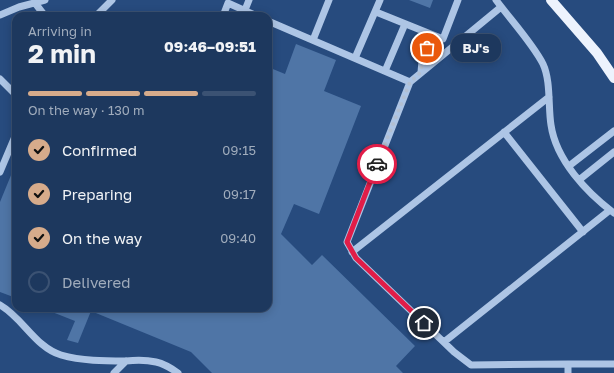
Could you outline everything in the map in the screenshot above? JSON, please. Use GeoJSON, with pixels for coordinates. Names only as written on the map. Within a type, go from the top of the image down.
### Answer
{"type":"FeatureCollection","features":[{"type":"Feature","properties":{"kind":"main road"},"geometry":{"type":"LineString","coordinates":[[551,0],[596,53],[614,78]]}},
{"type":"Feature","properties":{"kind":"lane"},"geometry":{"type":"LineString","coordinates":[[0,15],[46,0]]}},
{"type":"Feature","properties":{"kind":"lane"},"geometry":{"type":"LineString","coordinates":[[100,12],[112,0]]}},
{"type":"Feature","properties":{"kind":"lane"},"geometry":{"type":"LineString","coordinates":[[245,10],[249,0]]}},
{"type":"Feature","properties":{"kind":"lane"},"geometry":{"type":"LineString","coordinates":[[313,40],[329,0]]}},
{"type":"Feature","properties":{"kind":"lane"},"geometry":{"type":"LineString","coordinates":[[355,58],[380,0]]}},
{"type":"Feature","properties":{"kind":"lane"},"geometry":{"type":"LineString","coordinates":[[443,39],[458,0]]}},
{"type":"Feature","properties":{"kind":"lane"},"geometry":{"type":"LineString","coordinates":[[444,342],[583,232],[612,211],[598,201],[579,180],[562,157],[554,140],[551,125],[549,97],[543,65],[536,52],[496,0]]}},
{"type":"Feature","properties":{"kind":"lane"},"geometry":{"type":"LineString","coordinates":[[35,3],[42,12]]}},
{"type":"Feature","properties":{"kind":"lane"},"geometry":{"type":"LineString","coordinates":[[225,12],[228,3],[249,12]]}},
{"type":"Feature","properties":{"kind":"lane"},"geometry":{"type":"LineString","coordinates":[[501,7],[410,82],[347,242],[356,258],[454,352],[471,365],[614,364]]}},
{"type":"Feature","properties":{"kind":"lane"},"geometry":{"type":"LineString","coordinates":[[376,12],[443,39],[453,46]]}},
{"type":"Feature","properties":{"kind":"lane"},"geometry":{"type":"LineString","coordinates":[[272,23],[410,82]]}},
{"type":"Feature","properties":{"kind":"lane"},"geometry":{"type":"LineString","coordinates":[[385,71],[405,24]]}},
{"type":"Feature","properties":{"kind":"lane"},"geometry":{"type":"LineString","coordinates":[[421,72],[422,61],[432,35]]}},
{"type":"Feature","properties":{"kind":"lane"},"geometry":{"type":"LineString","coordinates":[[0,79],[12,91]]}},
{"type":"Feature","properties":{"kind":"lane"},"geometry":{"type":"LineString","coordinates":[[352,252],[549,97]]}},
{"type":"Feature","properties":{"kind":"lane"},"geometry":{"type":"LineString","coordinates":[[569,166],[614,131]]}},
{"type":"Feature","properties":{"kind":"lane"},"geometry":{"type":"LineString","coordinates":[[504,132],[583,232]]}},
{"type":"Feature","properties":{"kind":"lane"},"geometry":{"type":"LineString","coordinates":[[0,172],[12,144]]}},
{"type":"Feature","properties":{"kind":"lane"},"geometry":{"type":"LineString","coordinates":[[579,180],[614,152]]}},
{"type":"Feature","properties":{"kind":"lane"},"geometry":{"type":"LineString","coordinates":[[0,305],[9,310],[39,343],[61,355],[85,360],[156,362],[169,366],[178,373]]}},
{"type":"Feature","properties":{"kind":"lane"},"geometry":{"type":"LineString","coordinates":[[114,373],[126,360]]}},
{"type":"Feature","properties":{"kind":"lane"},"geometry":{"type":"LineString","coordinates":[[568,364],[568,373]]}},
{"type":"Feature","properties":{"kind":"building"},"geometry":{"type":"Polygon","coordinates":[[[409,0],[433,0],[430,8],[409,0]]]}},
{"type":"Feature","properties":{"kind":"building"},"geometry":{"type":"Polygon","coordinates":[[[296,44],[336,60],[324,91],[361,106],[319,214],[294,204],[281,234],[312,265],[322,255],[415,346],[396,366],[403,373],[212,373],[191,352],[93,312],[272,312],[272,69],[285,74],[296,44]]]}},
{"type":"Feature","properties":{"kind":"building"},"geometry":{"type":"Polygon","coordinates":[[[12,173],[12,296],[0,292],[0,202],[12,173]]]}},
{"type":"Feature","properties":{"kind":"building"},"geometry":{"type":"Polygon","coordinates":[[[52,312],[91,312],[78,343],[67,340],[75,321],[52,312]]]}},
{"type":"Feature","properties":{"kind":"way so far"},"geometry":{"type":"LineString","coordinates":[[377,164],[410,82],[421,72],[422,61],[427,48]]}},
{"type":"Feature","properties":{"kind":"place","name":"BJ's"},"geometry":{"type":"Point","coordinates":[427,48]}},
{"type":"Feature","properties":{"kind":"route"},"geometry":{"type":"LineString","coordinates":[[377,164],[347,242],[356,258],[424,323]]}}]}
